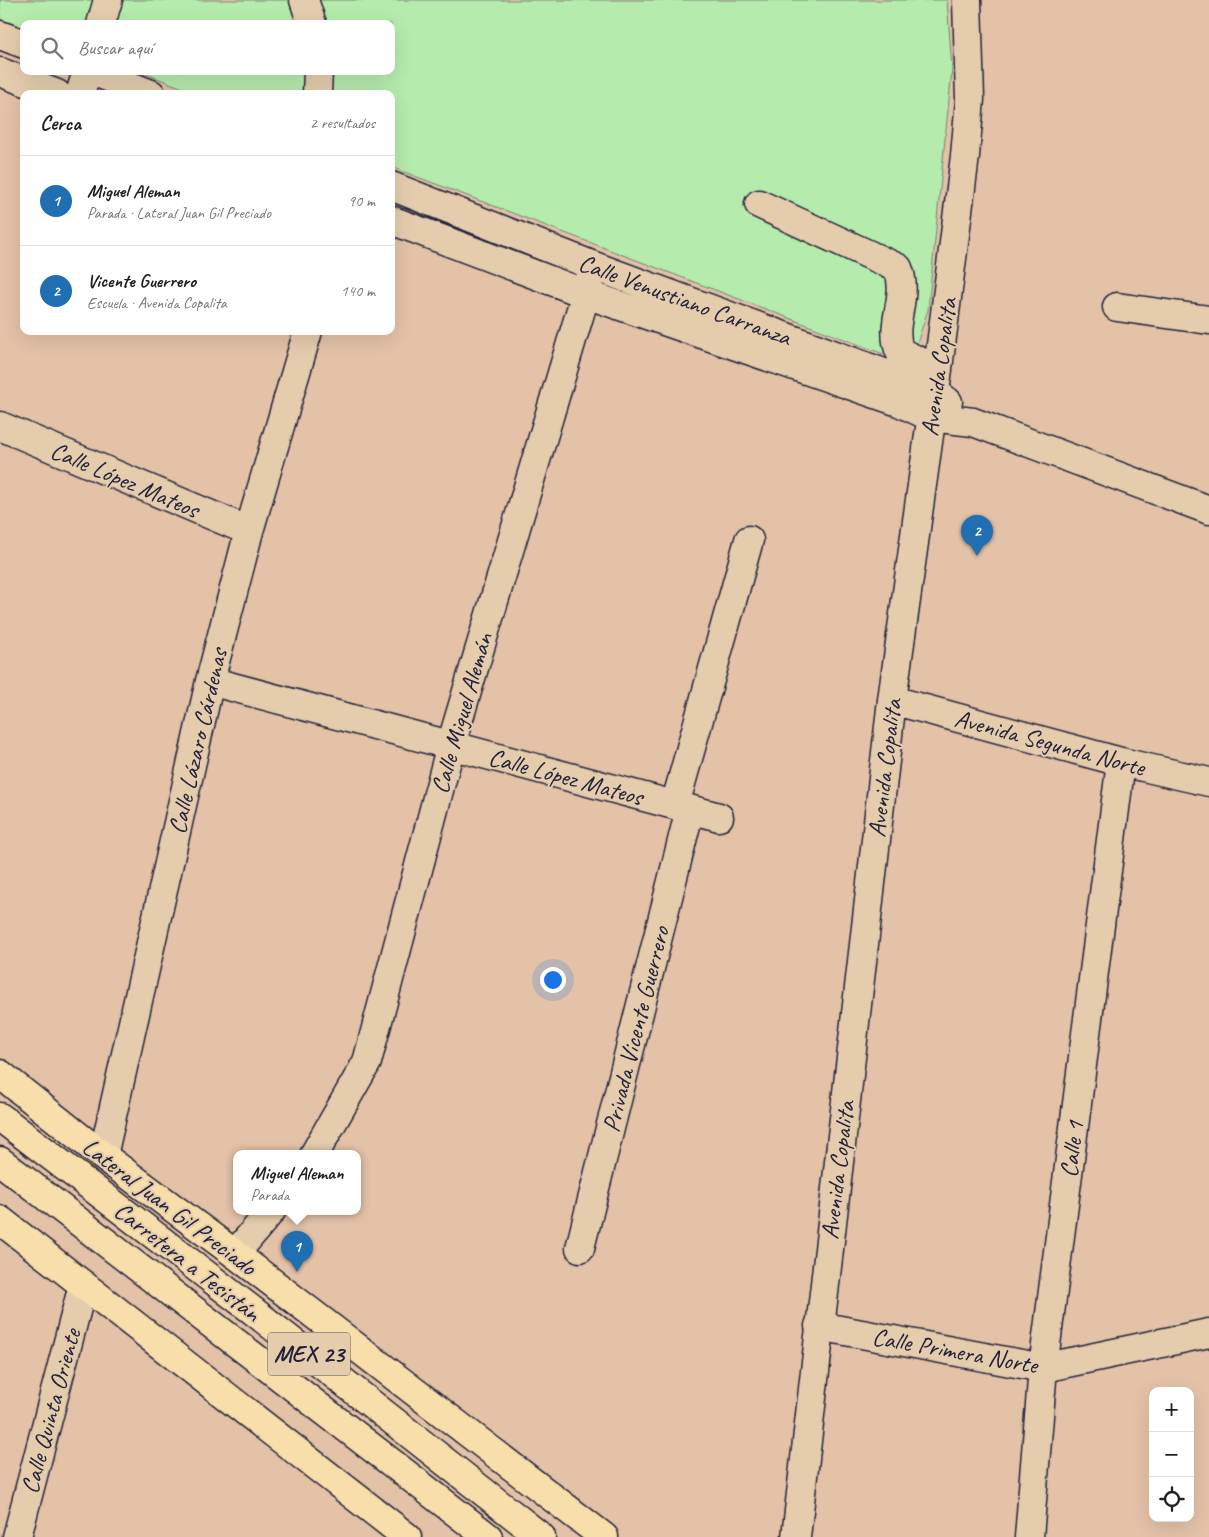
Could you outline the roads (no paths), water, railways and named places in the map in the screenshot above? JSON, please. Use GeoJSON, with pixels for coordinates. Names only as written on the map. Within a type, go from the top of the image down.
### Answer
{"type":"FeatureCollection","features":[{"type":"Feature","properties":{"kind":"main road","name":"Lateral Juan Gil Preciado"},"geometry":{"type":"LineString","coordinates":[[0,1074],[103,1156],[235,1254],[604,1537]]}},
{"type":"Feature","properties":{"kind":"main road","name":"Carretera a Tesistán"},"geometry":{"type":"LineString","coordinates":[[0,1117],[245,1304],[541,1537]]}},
{"type":"Feature","properties":{"kind":"main road","name":"Carretera a Tesistán"},"geometry":{"type":"LineString","coordinates":[[0,1161],[488,1537]]}},
{"type":"Feature","properties":{"kind":"main road"},"geometry":{"type":"LineString","coordinates":[[0,1220],[407,1537]]}},
{"type":"Feature","properties":{"kind":"street"},"geometry":{"type":"LineString","coordinates":[[102,20],[108,0]]}},
{"type":"Feature","properties":{"kind":"street"},"geometry":{"type":"LineString","coordinates":[[304,0],[311,20]]}},
{"type":"Feature","properties":{"kind":"street","name":"Avenida Copalita"},"geometry":{"type":"LineString","coordinates":[[796,1537],[892,700],[958,215],[970,99],[967,0]]}},
{"type":"Feature","properties":{"kind":"street"},"geometry":{"type":"LineString","coordinates":[[0,35],[20,42]]}},
{"type":"Feature","properties":{"kind":"street"},"geometry":{"type":"LineString","coordinates":[[0,72],[47,90]]}},
{"type":"Feature","properties":{"kind":"street"},"geometry":{"type":"LineString","coordinates":[[81,90],[86,75]]}},
{"type":"Feature","properties":{"kind":"street"},"geometry":{"type":"LineString","coordinates":[[102,75],[141,90]]}},
{"type":"Feature","properties":{"kind":"street"},"geometry":{"type":"LineString","coordinates":[[317,90],[318,75]]}},
{"type":"Feature","properties":{"kind":"street","name":"Calle Venustiano Carranza"},"geometry":{"type":"LineString","coordinates":[[395,188],[594,266],[935,393],[973,422],[1209,510]]}},
{"type":"Feature","properties":{"kind":"street"},"geometry":{"type":"LineString","coordinates":[[759,204],[898,268],[903,281],[896,342],[900,352],[935,393]]}},
{"type":"Feature","properties":{"kind":"street","name":"Calle Venustiano Carranza"},"geometry":{"type":"LineString","coordinates":[[395,222],[586,294],[889,399],[935,393]]}},
{"type":"Feature","properties":{"kind":"street","name":"Calle Miguel Alemán"},"geometry":{"type":"LineString","coordinates":[[317,1150],[367,1062],[451,745],[594,266]]}},
{"type":"Feature","properties":{"kind":"street"},"geometry":{"type":"LineString","coordinates":[[1117,307],[1209,320]]}},
{"type":"Feature","properties":{"kind":"street","name":"Calle Lázaro Cárdenas"},"geometry":{"type":"LineString","coordinates":[[103,1156],[210,681],[249,531],[307,335]]}},
{"type":"Feature","properties":{"kind":"street","name":"Calle López Mateos"},"geometry":{"type":"LineString","coordinates":[[0,426],[249,531]]}},
{"type":"Feature","properties":{"kind":"street","name":"Privada Vicente Guerrero"},"geometry":{"type":"LineString","coordinates":[[580,1248],[682,807],[749,540]]}},
{"type":"Feature","properties":{"kind":"street","name":"Calle López Mateos"},"geometry":{"type":"LineString","coordinates":[[210,681],[718,817]]}},
{"type":"Feature","properties":{"kind":"street","name":"Avenida Segunda Norte"},"geometry":{"type":"LineString","coordinates":[[892,700],[1121,762],[1209,782]]}},
{"type":"Feature","properties":{"kind":"street","name":"Calle 1"},"geometry":{"type":"LineString","coordinates":[[1030,1537],[1042,1368],[1121,762]]}},
{"type":"Feature","properties":{"kind":"street"},"geometry":{"type":"LineString","coordinates":[[235,1254],[268,1215]]}},
{"type":"Feature","properties":{"kind":"street","name":"Calle Quinta Oriente"},"geometry":{"type":"LineString","coordinates":[[17,1537],[83,1285]]}},
{"type":"Feature","properties":{"kind":"street","name":"Calle Primera Norte"},"geometry":{"type":"LineString","coordinates":[[819,1326],[1042,1368],[1209,1333]]}},
{"type":"Feature","properties":{"kind":"place","name":"Vicente Guerrero"},"geometry":{"type":"Point","coordinates":[977,556]}},
{"type":"Feature","properties":{"kind":"place","name":"Miguel Aleman"},"geometry":{"type":"Point","coordinates":[297,1272]}}]}
